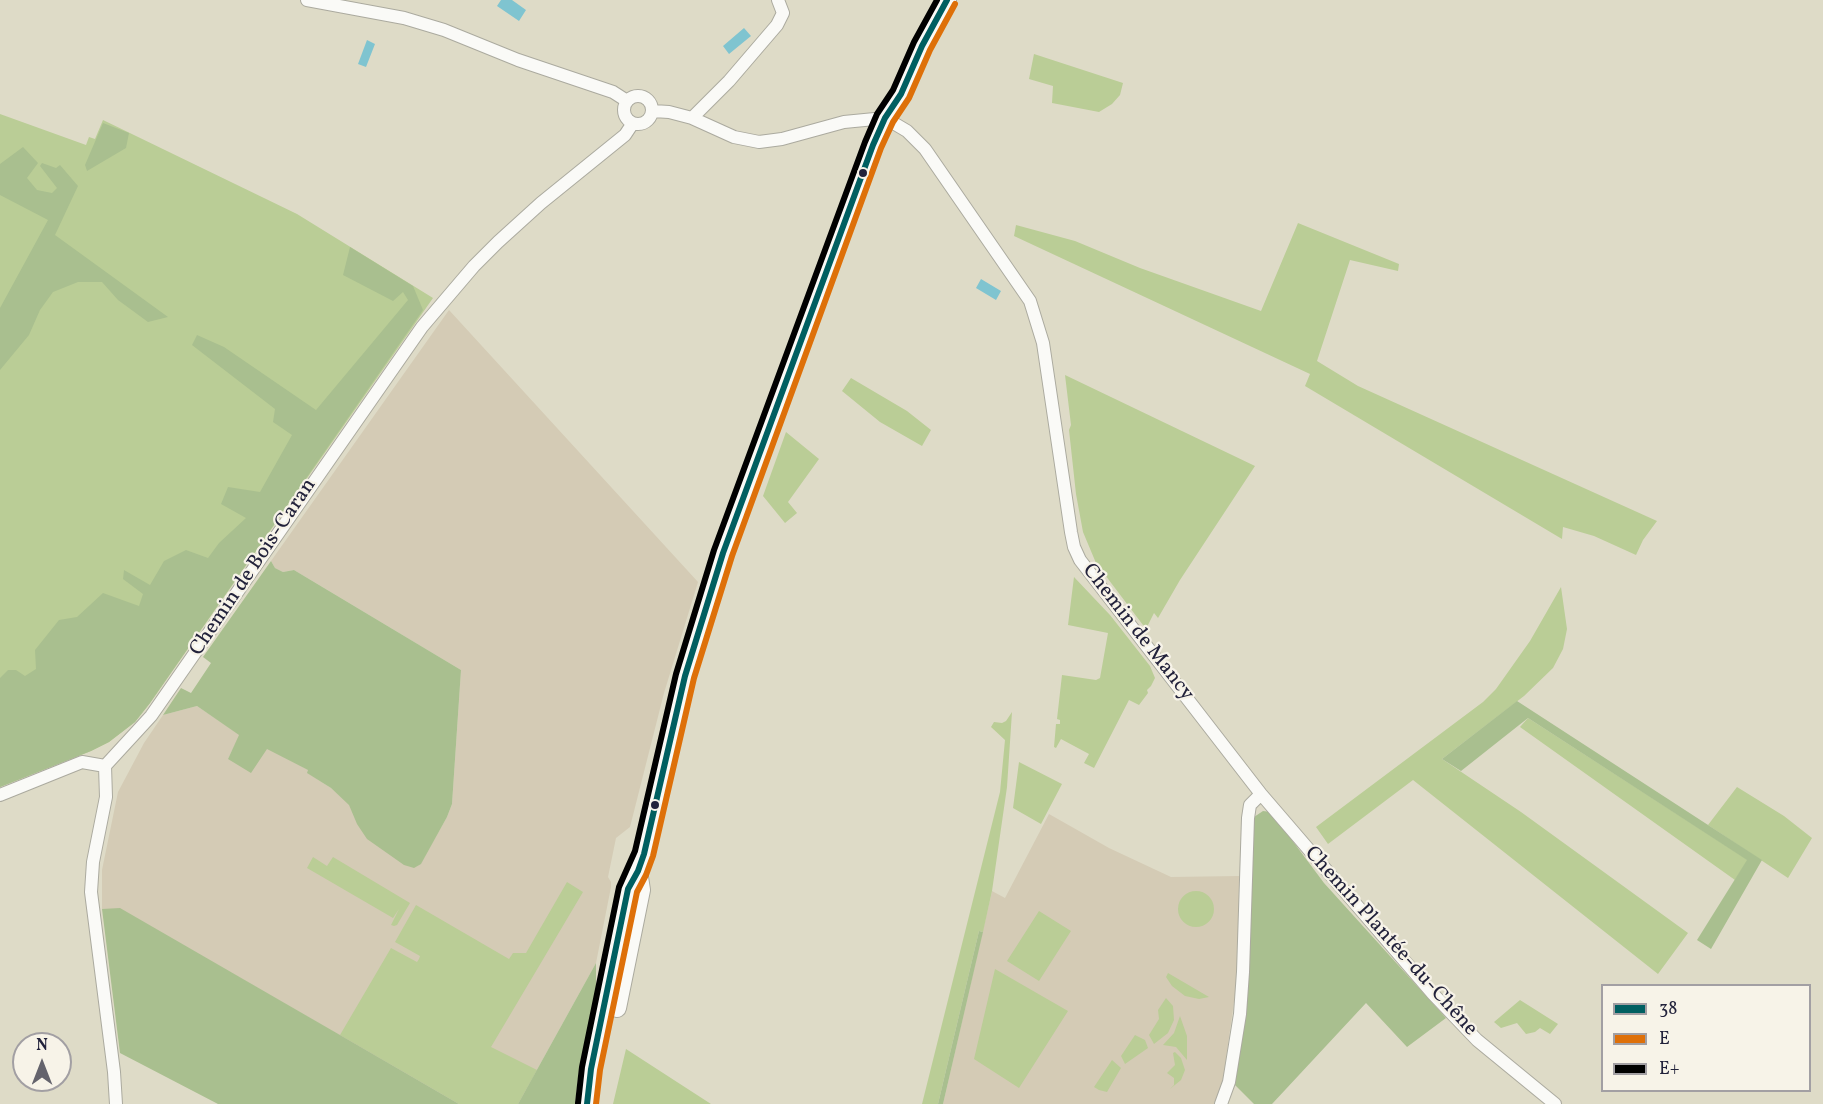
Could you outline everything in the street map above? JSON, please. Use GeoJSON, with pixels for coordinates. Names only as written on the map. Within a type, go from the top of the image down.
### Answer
{"type":"FeatureCollection","features":[{"type":"Feature","properties":{"kind":"main road"},"geometry":{"type":"LineString","coordinates":[[587,1104],[591,1069],[621,917],[628,889],[639,871],[685,676],[723,553],[862,172],[885,118],[901,94],[922,46],[947,0]]}},
{"type":"Feature","properties":{"kind":"main road"},"geometry":{"type":"LineString","coordinates":[[598,1104],[603,1067],[641,890],[639,871]]}},
{"type":"Feature","properties":{"kind":"street"},"geometry":{"type":"LineString","coordinates":[[307,0],[355,4],[444,30],[518,60],[613,92],[627,101]]}},
{"type":"Feature","properties":{"kind":"street"},"geometry":{"type":"LineString","coordinates":[[692,118],[729,81],[777,25],[783,13],[778,0]]}},
{"type":"Feature","properties":{"kind":"street"},"geometry":{"type":"LineString","coordinates":[[634,96],[643,97],[650,102],[653,111],[650,119],[641,124],[633,123],[625,116],[624,111],[627,101],[634,96]]}},
{"type":"Feature","properties":{"kind":"street"},"geometry":{"type":"LineString","coordinates":[[653,111],[669,112],[692,118],[734,137],[759,142],[782,139],[844,122],[885,118]]}},
{"type":"Feature","properties":{"kind":"street","name":"Chemin de Mancy"},"geometry":{"type":"LineString","coordinates":[[885,118],[908,131],[925,149],[1030,301],[1043,343],[1071,532],[1080,560],[1262,794]]}},
{"type":"Feature","properties":{"kind":"street","name":"Chemin de Bois-Caran"},"geometry":{"type":"LineString","coordinates":[[105,766],[151,716],[422,327],[474,266],[498,242],[541,203],[625,135],[633,123]]}},
{"type":"Feature","properties":{"kind":"street"},"geometry":{"type":"LineString","coordinates":[[0,795],[82,762],[105,766],[106,797],[93,862],[91,892],[116,1104]]}},
{"type":"Feature","properties":{"kind":"street"},"geometry":{"type":"LineString","coordinates":[[1221,1104],[1229,1082],[1240,1014],[1248,818],[1250,805],[1262,794]]}},
{"type":"Feature","properties":{"kind":"street","name":"Chemin Plantée-du-Chêne"},"geometry":{"type":"LineString","coordinates":[[1262,794],[1350,900],[1466,1030],[1555,1104]]}},
{"type":"Feature","properties":{"kind":"shaded area"},"geometry":{"type":"Polygon","coordinates":[[[449,310],[698,582],[664,693],[630,827],[616,838],[608,877],[611,887],[596,963],[518,1104],[459,1104],[120,909],[102,909],[102,870],[118,792],[144,743],[163,715],[197,706],[240,735],[228,759],[267,748],[309,770],[308,773],[331,788],[421,863],[452,804],[461,670],[294,570],[283,572],[275,568],[271,561],[449,310]]]}},
{"type":"Feature","properties":{"kind":"shaded area"},"geometry":{"type":"Polygon","coordinates":[[[1049,814],[1109,848],[1171,877],[1239,876],[1238,973],[1224,1073],[1220,1093],[1214,1104],[943,1104],[992,891],[1005,898],[1049,814]]]}},
{"type":"Feature","properties":{"kind":"green space"},"geometry":{"type":"Polygon","coordinates":[[[1034,54],[1123,83],[1120,95],[1112,104],[1099,112],[1052,103],[1053,86],[1029,79],[1034,54]]]}},
{"type":"Feature","properties":{"kind":"green space"},"geometry":{"type":"Polygon","coordinates":[[[0,114],[86,145],[89,137],[95,139],[103,120],[297,214],[433,298],[135,722],[109,742],[91,751],[0,787],[0,114]]]}},
{"type":"Feature","properties":{"kind":"green space"},"geometry":{"type":"Polygon","coordinates":[[[103,123],[129,133],[126,148],[87,171],[85,165],[103,123]]]}},
{"type":"Feature","properties":{"kind":"green space"},"geometry":{"type":"Polygon","coordinates":[[[23,147],[38,163],[27,178],[37,190],[52,193],[57,188],[40,166],[42,163],[56,168],[60,165],[78,186],[55,235],[168,317],[148,322],[118,300],[102,282],[78,282],[53,292],[40,310],[29,335],[0,370],[0,308],[48,220],[0,195],[0,164],[23,147]]]}},
{"type":"Feature","properties":{"kind":"green space"},"geometry":{"type":"Polygon","coordinates":[[[1298,223],[1399,264],[1398,271],[1350,260],[1317,361],[1358,386],[1657,521],[1643,540],[1636,555],[1594,536],[1563,527],[1562,539],[1305,386],[1310,374],[1014,236],[1016,225],[1075,241],[1140,268],[1261,311],[1298,223]]]}},
{"type":"Feature","properties":{"kind":"green space"},"geometry":{"type":"Polygon","coordinates":[[[350,247],[413,286],[423,310],[135,722],[109,742],[91,751],[0,787],[0,678],[8,670],[16,670],[25,676],[36,669],[35,650],[59,620],[77,617],[103,593],[139,606],[143,594],[123,579],[124,570],[150,585],[164,561],[186,550],[208,558],[219,543],[246,518],[221,504],[228,487],[260,492],[292,435],[273,422],[275,409],[192,345],[197,335],[224,347],[316,410],[408,300],[403,292],[393,301],[343,275],[350,247]]]}},
{"type":"Feature","properties":{"kind":"green space"},"geometry":{"type":"Polygon","coordinates":[[[1065,375],[1255,466],[1180,580],[1158,618],[1154,613],[1146,629],[1096,563],[1083,532],[1076,494],[1065,375]]]}},
{"type":"Feature","properties":{"kind":"green space"},"geometry":{"type":"Polygon","coordinates":[[[851,378],[907,411],[931,430],[922,446],[880,422],[842,391],[851,378]]]}},
{"type":"Feature","properties":{"kind":"green space"},"geometry":{"type":"Polygon","coordinates":[[[786,432],[819,459],[788,502],[797,513],[785,523],[763,496],[786,432]]]}},
{"type":"Feature","properties":{"kind":"green space"},"geometry":{"type":"Polygon","coordinates":[[[271,561],[275,568],[283,572],[294,570],[461,670],[452,804],[421,864],[414,868],[404,865],[367,839],[357,824],[349,805],[331,788],[307,773],[308,770],[267,749],[251,773],[228,759],[239,735],[197,706],[163,715],[181,688],[191,693],[211,663],[203,657],[271,561]]]}},
{"type":"Feature","properties":{"kind":"green space"},"geometry":{"type":"Polygon","coordinates":[[[1074,577],[1110,615],[1150,666],[1155,678],[1139,705],[1129,700],[1094,768],[1084,763],[1089,754],[1061,739],[1056,748],[1054,747],[1056,724],[1060,724],[1060,720],[1057,719],[1062,675],[1096,680],[1100,678],[1108,633],[1068,625],[1074,577]]]}},
{"type":"Feature","properties":{"kind":"green space"},"geometry":{"type":"Polygon","coordinates":[[[1561,587],[1567,629],[1563,649],[1553,668],[1524,696],[1442,759],[1521,812],[1688,933],[1658,974],[1413,780],[1328,844],[1316,827],[1483,702],[1496,689],[1530,641],[1561,587]]]}},
{"type":"Feature","properties":{"kind":"green space"},"geometry":{"type":"Polygon","coordinates":[[[1517,701],[1762,860],[1711,949],[1697,940],[1747,860],[1528,718],[1461,771],[1442,759],[1517,701]]]}},
{"type":"Feature","properties":{"kind":"green space"},"geometry":{"type":"Polygon","coordinates":[[[1012,712],[1007,787],[992,891],[983,932],[979,931],[938,1104],[922,1104],[1000,792],[1005,740],[991,727],[994,722],[1006,721],[1012,712]]]}},
{"type":"Feature","properties":{"kind":"green space"},"geometry":{"type":"Polygon","coordinates":[[[1528,718],[1748,860],[1735,880],[1520,727],[1528,718]]]}},
{"type":"Feature","properties":{"kind":"green space"},"geometry":{"type":"Polygon","coordinates":[[[1019,762],[1062,784],[1041,824],[1013,808],[1019,762]]]}},
{"type":"Feature","properties":{"kind":"green space"},"geometry":{"type":"Polygon","coordinates":[[[1737,787],[1784,816],[1812,838],[1788,878],[1708,825],[1737,787]]]}},
{"type":"Feature","properties":{"kind":"green space"},"geometry":{"type":"Polygon","coordinates":[[[1263,811],[1271,812],[1324,883],[1446,1018],[1407,1047],[1366,1003],[1272,1104],[1254,1104],[1235,1085],[1246,1000],[1254,817],[1263,811]]]}},
{"type":"Feature","properties":{"kind":"green space"},"geometry":{"type":"Polygon","coordinates":[[[313,857],[327,866],[333,857],[410,903],[397,925],[391,925],[399,909],[393,918],[307,868],[313,857]]]}},
{"type":"Feature","properties":{"kind":"green space"},"geometry":{"type":"Polygon","coordinates":[[[567,882],[583,892],[491,1047],[537,1070],[518,1104],[459,1104],[340,1035],[391,948],[417,962],[419,959],[420,956],[395,942],[416,905],[509,959],[513,953],[526,953],[567,882]]]}},
{"type":"Feature","properties":{"kind":"green space"},"geometry":{"type":"Polygon","coordinates":[[[1196,891],[1208,897],[1214,909],[1208,921],[1196,927],[1184,921],[1178,909],[1184,897],[1196,891]]]}},
{"type":"Feature","properties":{"kind":"green space"},"geometry":{"type":"Polygon","coordinates":[[[120,908],[459,1104],[218,1104],[120,1053],[102,909],[120,908]]]}},
{"type":"Feature","properties":{"kind":"green space"},"geometry":{"type":"Polygon","coordinates":[[[1039,911],[1071,931],[1039,981],[1007,961],[1039,911]]]}},
{"type":"Feature","properties":{"kind":"green space"},"geometry":{"type":"Polygon","coordinates":[[[979,931],[983,932],[943,1104],[938,1104],[979,931]]]}},
{"type":"Feature","properties":{"kind":"green space"},"geometry":{"type":"Polygon","coordinates":[[[596,963],[596,991],[579,1070],[575,1104],[518,1104],[596,963]]]}},
{"type":"Feature","properties":{"kind":"green space"},"geometry":{"type":"Polygon","coordinates":[[[995,969],[1068,1011],[1019,1088],[974,1059],[995,969]]]}},
{"type":"Feature","properties":{"kind":"green space"},"geometry":{"type":"Polygon","coordinates":[[[1168,973],[1209,997],[1199,999],[1185,996],[1172,986],[1166,977],[1168,973]]]}},
{"type":"Feature","properties":{"kind":"green space"},"geometry":{"type":"Polygon","coordinates":[[[1166,998],[1173,1006],[1174,1020],[1168,1033],[1154,1044],[1149,1035],[1159,1019],[1158,1010],[1166,998]]]}},
{"type":"Feature","properties":{"kind":"green space"},"geometry":{"type":"Polygon","coordinates":[[[1520,1000],[1558,1024],[1550,1034],[1540,1028],[1526,1034],[1517,1023],[1501,1028],[1494,1022],[1520,1000]]]}},
{"type":"Feature","properties":{"kind":"green space"},"geometry":{"type":"Polygon","coordinates":[[[1180,1016],[1187,1036],[1187,1060],[1176,1047],[1163,1045],[1174,1033],[1180,1016]]]}},
{"type":"Feature","properties":{"kind":"green space"},"geometry":{"type":"Polygon","coordinates":[[[1135,1035],[1145,1040],[1148,1048],[1125,1064],[1121,1056],[1135,1035]]]}},
{"type":"Feature","properties":{"kind":"green space"},"geometry":{"type":"Polygon","coordinates":[[[626,1049],[711,1104],[613,1104],[626,1049]]]}},
{"type":"Feature","properties":{"kind":"green space"},"geometry":{"type":"Polygon","coordinates":[[[1175,1052],[1181,1058],[1185,1070],[1181,1080],[1170,1089],[1174,1085],[1174,1078],[1167,1073],[1175,1065],[1173,1053],[1175,1052]]]}},
{"type":"Feature","properties":{"kind":"green space"},"geometry":{"type":"Polygon","coordinates":[[[1112,1060],[1121,1068],[1107,1092],[1099,1090],[1094,1087],[1112,1060]]]}},
{"type":"Feature","properties":{"kind":"water"},"geometry":{"type":"Polygon","coordinates":[[[501,0],[512,0],[526,10],[519,21],[497,6],[501,0]]]}},
{"type":"Feature","properties":{"kind":"water"},"geometry":{"type":"Polygon","coordinates":[[[744,28],[751,36],[729,54],[723,46],[744,28]]]}},
{"type":"Feature","properties":{"kind":"water"},"geometry":{"type":"Polygon","coordinates":[[[367,40],[375,44],[366,67],[358,64],[367,40]]]}},
{"type":"Feature","properties":{"kind":"water"},"geometry":{"type":"Polygon","coordinates":[[[981,279],[1001,291],[996,300],[976,288],[981,279]]]}},
{"type":"Feature","properties":{"kind":"transit line","name":"E+"},"geometry":{"type":"LineString","coordinates":[[578,1103],[582,1067],[619,887],[635,851],[676,674],[714,550],[865,142],[877,114],[893,90],[914,42],[937,0]]}},
{"type":"Feature","properties":{"kind":"transit line","name":"38"},"geometry":{"type":"LineString","coordinates":[[587,1104],[591,1069],[628,889],[644,854],[685,676],[723,553],[873,145],[947,0]]}},
{"type":"Feature","properties":{"kind":"transit line","name":"E"},"geometry":{"type":"LineString","coordinates":[[596,1104],[600,1070],[637,892],[653,856],[694,678],[732,556],[881,148],[893,122],[909,98],[930,50],[955,4]]}}]}
